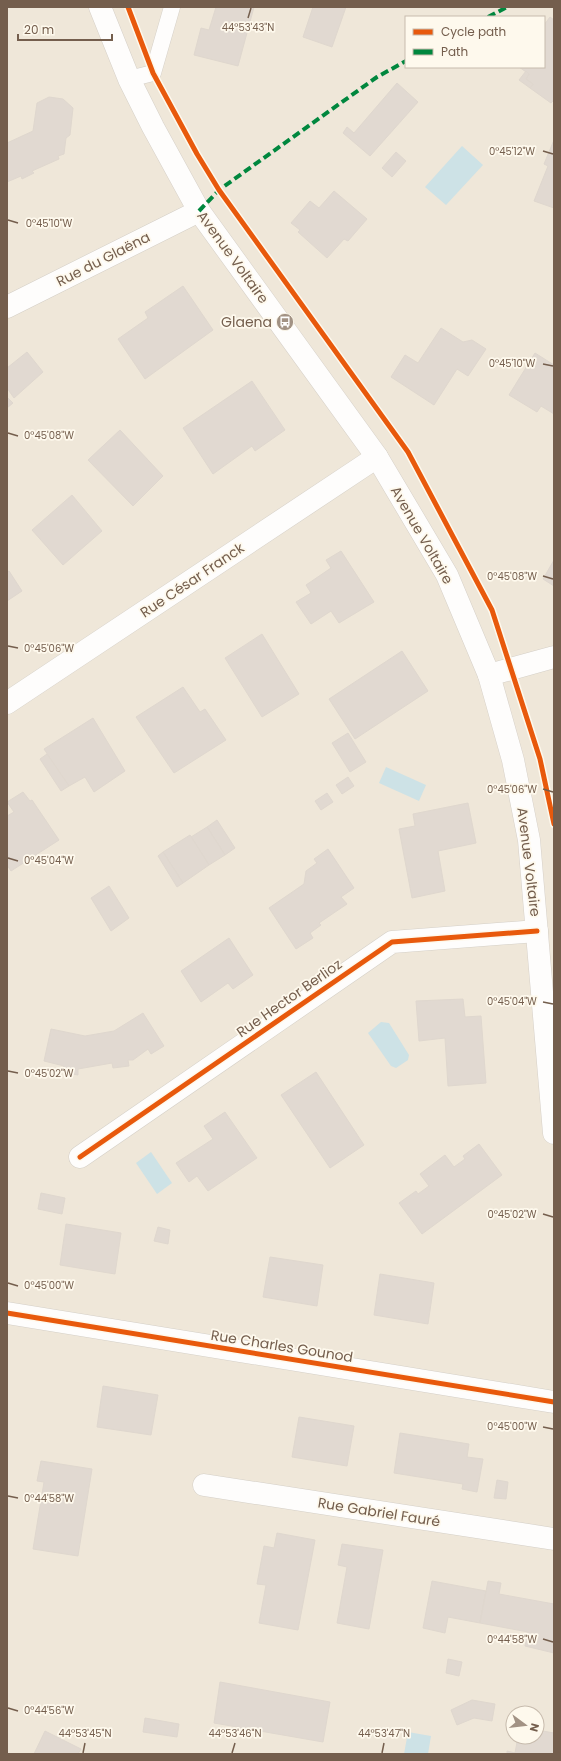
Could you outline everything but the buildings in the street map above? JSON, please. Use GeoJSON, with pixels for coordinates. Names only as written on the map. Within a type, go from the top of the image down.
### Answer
{"type":"FeatureCollection","features":[{"type":"Feature","properties":{"kind":"street","name":"Avenue Voltaire"},"geometry":{"type":"LineString","coordinates":[[100,7],[129,79],[153,127],[199,211],[377,457],[447,575],[489,674],[512,760],[529,840],[554,1133]]}},
{"type":"Feature","properties":{"kind":"street","name":"Rue du Glaëna"},"geometry":{"type":"LineString","coordinates":[[7,307],[199,211]]}},
{"type":"Feature","properties":{"kind":"street","name":"Rue César Franck"},"geometry":{"type":"LineString","coordinates":[[7,703],[377,457]]}},
{"type":"Feature","properties":{"kind":"street"},"geometry":{"type":"LineString","coordinates":[[489,674],[554,657]]}},
{"type":"Feature","properties":{"kind":"street","name":"Rue Hector Berlioz"},"geometry":{"type":"LineString","coordinates":[[80,1157],[392,942],[537,932]]}},
{"type":"Feature","properties":{"kind":"street","name":"Rue Charles Gounod"},"geometry":{"type":"LineString","coordinates":[[7,1313],[554,1402]]}},
{"type":"Feature","properties":{"kind":"street","name":"Rue Gabriel Fauré"},"geometry":{"type":"LineString","coordinates":[[204,1485],[554,1539]]}},
{"type":"Feature","properties":{"kind":"lane"},"geometry":{"type":"LineString","coordinates":[[129,79],[153,73],[172,7]]}},
{"type":"Feature","properties":{"kind":"shaded area"},"geometry":{"type":"Polygon","coordinates":[[[7,7],[554,7],[554,1754],[7,1754],[7,7]]]}},
{"type":"Feature","properties":{"kind":"shaded area"},"geometry":{"type":"Polygon","coordinates":[[[462,146],[483,165],[446,205],[425,187],[462,146]]]}},
{"type":"Feature","properties":{"kind":"shaded area"},"geometry":{"type":"Polygon","coordinates":[[[386,767],[426,785],[419,801],[379,783],[386,767]]]}},
{"type":"Feature","properties":{"kind":"shaded area"},"geometry":{"type":"Polygon","coordinates":[[[381,1022],[389,1023],[409,1055],[408,1060],[396,1068],[391,1066],[368,1033],[381,1022]]]}},
{"type":"Feature","properties":{"kind":"shaded area"},"geometry":{"type":"Polygon","coordinates":[[[151,1152],[172,1183],[157,1194],[136,1163],[151,1152]]]}},
{"type":"Feature","properties":{"kind":"shaded area"},"geometry":{"type":"Polygon","coordinates":[[[408,1732],[431,1736],[428,1754],[404,1754],[408,1732]]]}},
{"type":"Feature","properties":{"kind":"marked path"},"geometry":{"type":"LineString","coordinates":[[490,16],[507,7]]}},
{"type":"Feature","properties":{"kind":"marked path"},"geometry":{"type":"LineString","coordinates":[[199,211],[219,190],[377,77],[405,62]]}},
{"type":"Feature","properties":{"kind":"cycle path"},"geometry":{"type":"LineString","coordinates":[[128,7],[153,73],[197,154],[219,190],[408,452],[492,610],[540,759],[554,824]]}},
{"type":"Feature","properties":{"kind":"cycle path"},"geometry":{"type":"LineString","coordinates":[[80,1157],[392,942],[537,931]]}},
{"type":"Feature","properties":{"kind":"cycle path"},"geometry":{"type":"LineString","coordinates":[[7,1313],[554,1402]]}},
{"type":"Feature","properties":{"kind":"place","name":"Glaena"},"geometry":{"type":"Point","coordinates":[285,322]}}]}
